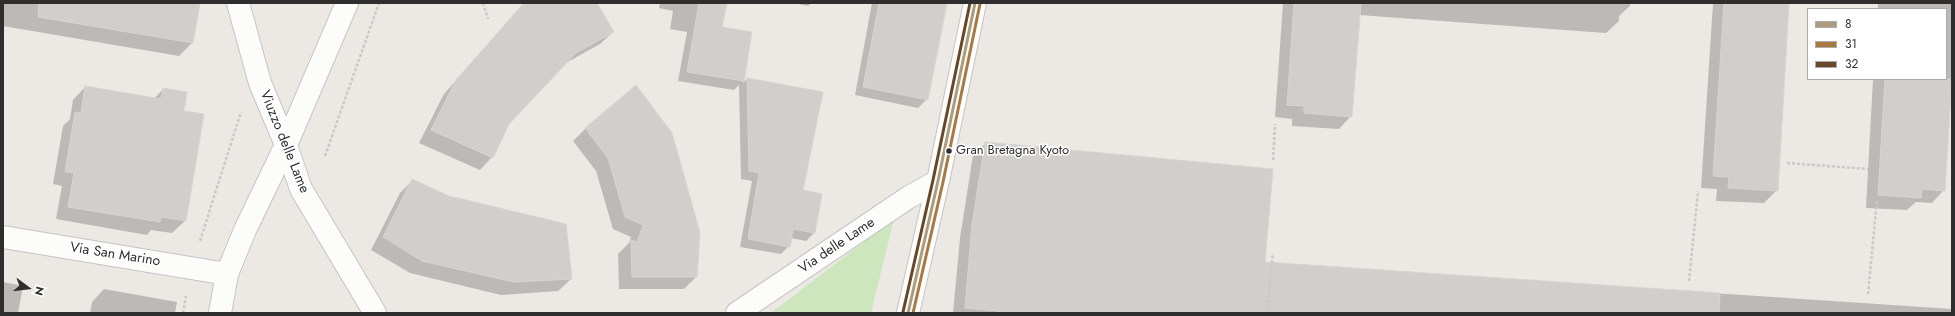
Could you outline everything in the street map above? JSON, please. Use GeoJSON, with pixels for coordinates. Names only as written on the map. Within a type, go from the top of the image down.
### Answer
{"type":"FeatureCollection","features":[{"type":"Feature","properties":{"kind":"street","name":"Viuzzo delle Lame"},"geometry":{"type":"LineString","coordinates":[[238,3],[260,83],[286,144],[301,189],[375,313]]}},
{"type":"Feature","properties":{"kind":"street"},"geometry":{"type":"LineString","coordinates":[[220,313],[227,274],[244,230],[286,144],[347,3]]}},
{"type":"Feature","properties":{"kind":"street"},"geometry":{"type":"LineString","coordinates":[[908,313],[938,181],[975,3]]}},
{"type":"Feature","properties":{"kind":"street","name":"Via delle Lame"},"geometry":{"type":"LineString","coordinates":[[737,313],[909,197],[938,181]]}},
{"type":"Feature","properties":{"kind":"street","name":"Via San Marino"},"geometry":{"type":"LineString","coordinates":[[3,237],[227,274]]}},
{"type":"Feature","properties":{"kind":"path"},"geometry":{"type":"LineString","coordinates":[[325,156],[379,3]]}},
{"type":"Feature","properties":{"kind":"path"},"geometry":{"type":"LineString","coordinates":[[483,3],[488,19]]}},
{"type":"Feature","properties":{"kind":"path"},"geometry":{"type":"LineString","coordinates":[[198,245],[242,110]]}},
{"type":"Feature","properties":{"kind":"path"},"geometry":{"type":"LineString","coordinates":[[1273,160],[1274,124]]}},
{"type":"Feature","properties":{"kind":"path"},"geometry":{"type":"LineString","coordinates":[[1787,163],[1868,169]]}},
{"type":"Feature","properties":{"kind":"path"},"geometry":{"type":"LineString","coordinates":[[1689,282],[1698,191]]}},
{"type":"Feature","properties":{"kind":"path"},"geometry":{"type":"LineString","coordinates":[[1868,294],[1877,200]]}},
{"type":"Feature","properties":{"kind":"path"},"geometry":{"type":"LineString","coordinates":[[1267,313],[1273,253]]}},
{"type":"Feature","properties":{"kind":"path"},"geometry":{"type":"LineString","coordinates":[[183,313],[187,290]]}},
{"type":"Feature","properties":{"kind":"green space"},"geometry":{"type":"Polygon","coordinates":[[[894,219],[871,313],[771,313],[894,219]]]}},
{"type":"Feature","properties":{"kind":"building"},"geometry":{"type":"Polygon","coordinates":[[[39,3],[200,3],[193,43],[38,17],[39,3]]]}},
{"type":"Feature","properties":{"kind":"building"},"geometry":{"type":"Polygon","coordinates":[[[524,3],[597,3],[614,32],[576,53],[509,124],[493,158],[431,130],[456,80],[524,3]]]}},
{"type":"Feature","properties":{"kind":"building"},"geometry":{"type":"Polygon","coordinates":[[[699,3],[727,3],[722,27],[752,32],[744,81],[687,72],[699,3]]]}},
{"type":"Feature","properties":{"kind":"building"},"geometry":{"type":"Polygon","coordinates":[[[879,3],[947,3],[928,100],[863,87],[879,3]]]}},
{"type":"Feature","properties":{"kind":"building"},"geometry":{"type":"Polygon","coordinates":[[[1294,3],[1361,3],[1352,117],[1304,113],[1304,106],[1287,105],[1294,3]]]}},
{"type":"Feature","properties":{"kind":"building"},"geometry":{"type":"Polygon","coordinates":[[[1724,3],[1789,3],[1778,191],[1728,188],[1729,177],[1713,176],[1724,3]]]}},
{"type":"Feature","properties":{"kind":"building"},"geometry":{"type":"Polygon","coordinates":[[[747,78],[823,92],[803,190],[822,194],[815,233],[793,229],[790,247],[748,239],[759,173],[749,171],[747,78]]]}},
{"type":"Feature","properties":{"kind":"building"},"geometry":{"type":"Polygon","coordinates":[[[1952,79],[1945,191],[1922,189],[1921,198],[1878,195],[1885,80],[1952,79]]]}},
{"type":"Feature","properties":{"kind":"building"},"geometry":{"type":"Polygon","coordinates":[[[636,85],[672,133],[700,233],[697,277],[632,277],[631,240],[637,242],[643,225],[625,217],[608,158],[585,128],[636,85]]]}},
{"type":"Feature","properties":{"kind":"building"},"geometry":{"type":"Polygon","coordinates":[[[85,86],[161,99],[163,88],[187,92],[184,111],[204,114],[186,221],[161,217],[160,222],[68,207],[74,173],[65,172],[75,112],[81,113],[85,86]]]}},
{"type":"Feature","properties":{"kind":"building"},"geometry":{"type":"Polygon","coordinates":[[[985,142],[1273,169],[1265,262],[1720,293],[1719,313],[1017,313],[965,308],[972,225],[985,142]]]}},
{"type":"Feature","properties":{"kind":"building"},"geometry":{"type":"Polygon","coordinates":[[[412,179],[449,196],[566,224],[572,279],[514,282],[422,261],[383,237],[412,179]]]}},
{"type":"Feature","properties":{"kind":"transit line","name":"32"},"geometry":{"type":"LineString","coordinates":[[903,312],[933,180],[970,3]]}},
{"type":"Feature","properties":{"kind":"transit line","name":"8"},"geometry":{"type":"LineString","coordinates":[[908,313],[938,181],[975,3]]}},
{"type":"Feature","properties":{"kind":"transit line","name":"31"},"geometry":{"type":"LineString","coordinates":[[913,313],[943,182],[980,4]]}},
{"type":"Feature","properties":{"kind":"place","name":"Gran Bretagna Kyoto"},"geometry":{"type":"Point","coordinates":[949,151]}}]}
